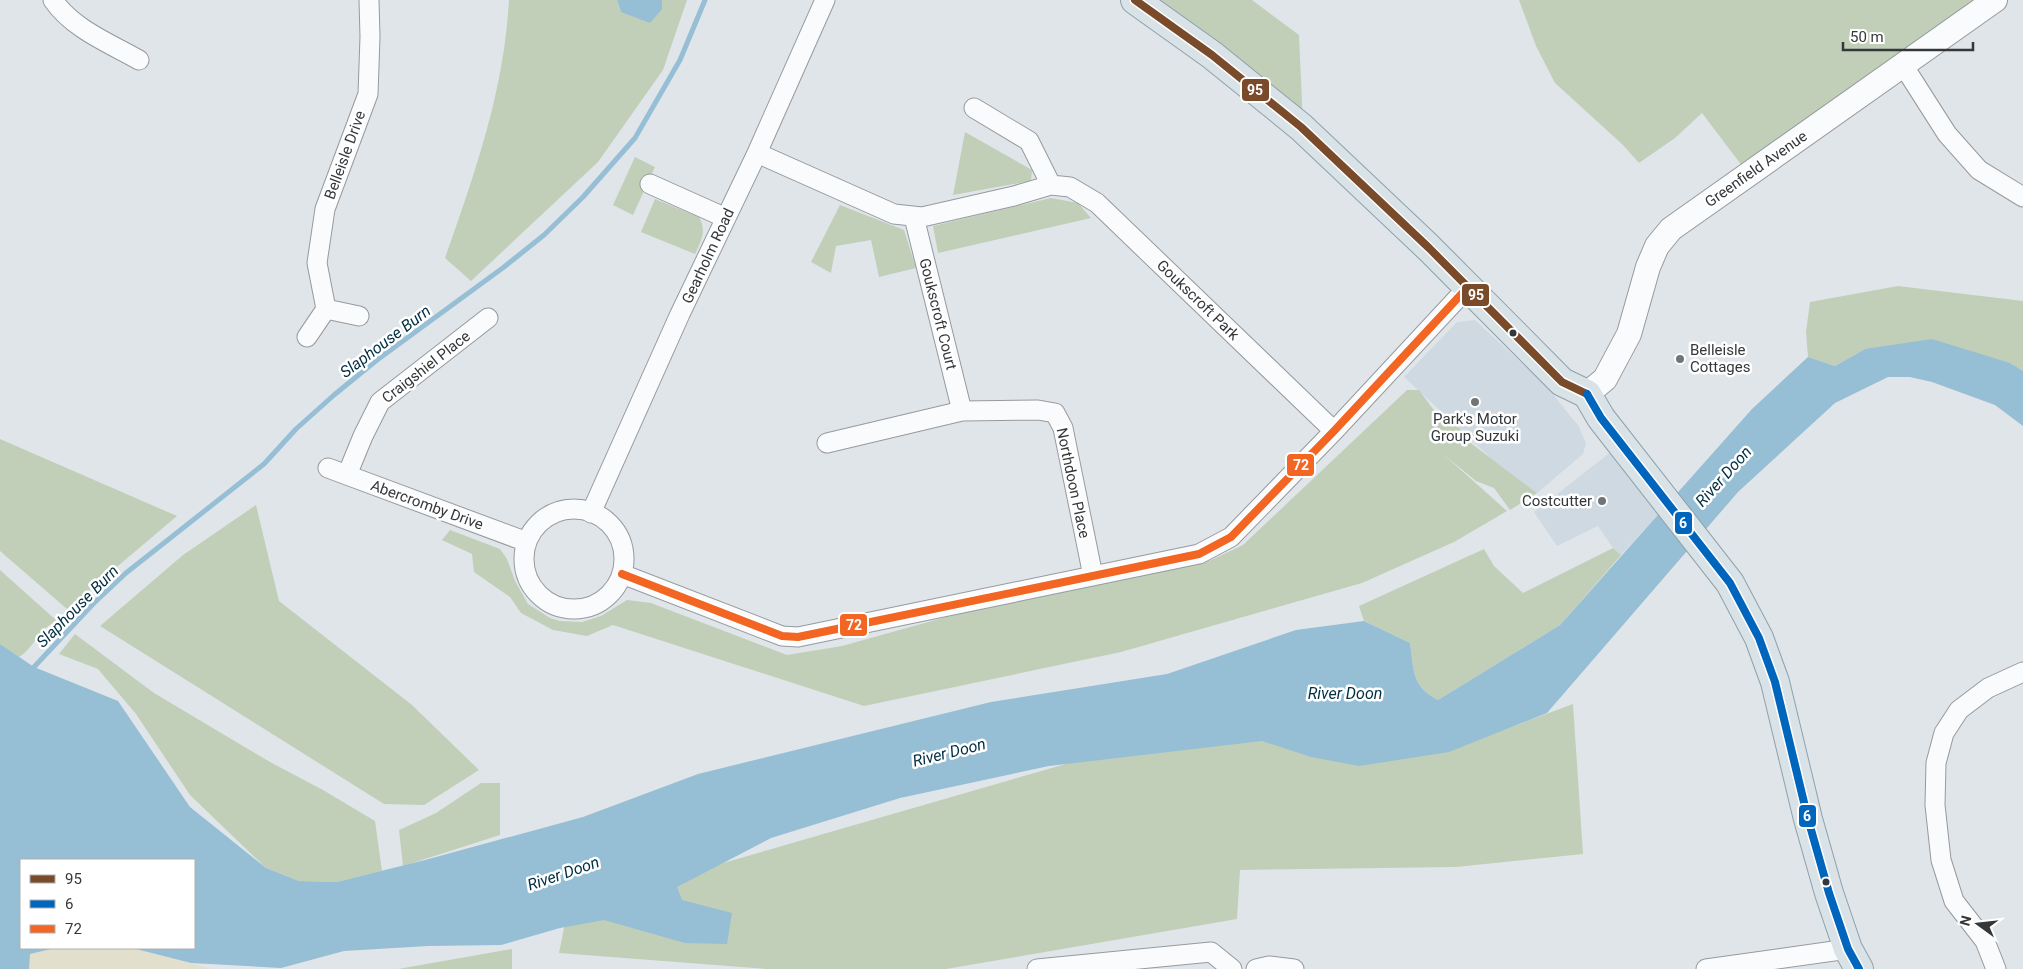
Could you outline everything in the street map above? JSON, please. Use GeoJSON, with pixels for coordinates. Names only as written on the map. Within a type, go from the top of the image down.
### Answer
{"type":"FeatureCollection","features":[{"type":"Feature","properties":{"kind":"main road"},"geometry":{"type":"LineString","coordinates":[[1135,0],[1212,55],[1301,127],[1468,287],[1562,382],[1588,394],[1601,418],[1730,583],[1759,638],[1775,682],[1808,819],[1829,893],[1853,959]]}},
{"type":"Feature","properties":{"kind":"street"},"geometry":{"type":"LineString","coordinates":[[53,0],[59,9],[85,30],[139,60]]}},
{"type":"Feature","properties":{"kind":"street","name":"Belleisle Drive"},"geometry":{"type":"LineString","coordinates":[[326,309],[317,263],[318,254],[325,209],[368,94],[369,0]]}},
{"type":"Feature","properties":{"kind":"street","name":"Gearholm Road"},"geometry":{"type":"LineString","coordinates":[[591,512],[680,314],[757,153],[825,0]]}},
{"type":"Feature","properties":{"kind":"street","name":"Greenfield Avenue"},"geometry":{"type":"LineString","coordinates":[[1588,394],[1605,379],[1629,334],[1648,267],[1657,246],[1671,229],[1995,0]]}},
{"type":"Feature","properties":{"kind":"street"},"geometry":{"type":"LineString","coordinates":[[1903,65],[1947,134],[1979,170],[2023,197]]}},
{"type":"Feature","properties":{"kind":"street"},"geometry":{"type":"LineString","coordinates":[[974,108],[1029,141],[1051,185]]}},
{"type":"Feature","properties":{"kind":"street","name":"Goukscroft Park"},"geometry":{"type":"LineString","coordinates":[[757,153],[894,214],[914,217],[1014,196],[1051,185],[1070,187],[1097,203],[1334,431]]}},
{"type":"Feature","properties":{"kind":"street"},"geometry":{"type":"LineString","coordinates":[[650,184],[726,218]]}},
{"type":"Feature","properties":{"kind":"street","name":"Goukscroft Court"},"geometry":{"type":"LineString","coordinates":[[914,217],[962,411]]}},
{"type":"Feature","properties":{"kind":"street"},"geometry":{"type":"LineString","coordinates":[[622,574],[782,636],[798,637],[1199,554],[1231,537],[1334,431],[1468,287]]}},
{"type":"Feature","properties":{"kind":"street"},"geometry":{"type":"LineString","coordinates":[[307,337],[326,309],[359,316]]}},
{"type":"Feature","properties":{"kind":"street","name":"Craigshiel Place"},"geometry":{"type":"LineString","coordinates":[[348,475],[363,436],[380,402],[488,318]]}},
{"type":"Feature","properties":{"kind":"street","name":"Northdoon Place"},"geometry":{"type":"LineString","coordinates":[[827,443],[962,411],[1038,410],[1054,413],[1063,428],[1092,576]]}},
{"type":"Feature","properties":{"kind":"street","name":"Abercromby Drive"},"geometry":{"type":"LineString","coordinates":[[328,468],[527,542]]}},
{"type":"Feature","properties":{"kind":"street"},"geometry":{"type":"LineString","coordinates":[[566,510],[591,512],[602,518],[619,537],[623,549],[624,562],[622,574],[616,587],[600,602],[579,609],[565,609],[545,600],[530,584],[525,570],[524,556],[527,542],[533,530],[553,514],[566,510]]}},
{"type":"Feature","properties":{"kind":"street"},"geometry":{"type":"LineString","coordinates":[[1996,969],[1985,941],[1954,901],[1941,860],[1934,805],[1936,763],[1944,733],[1959,710],[1988,688],[2023,672]]}},
{"type":"Feature","properties":{"kind":"street"},"geometry":{"type":"LineString","coordinates":[[1037,969],[1211,952],[1232,969]]}},
{"type":"Feature","properties":{"kind":"street"},"geometry":{"type":"LineString","coordinates":[[1706,969],[1853,959]]}},
{"type":"Feature","properties":{"kind":"street"},"geometry":{"type":"LineString","coordinates":[[1256,969],[1269,966],[1294,969]]}},
{"type":"Feature","properties":{"kind":"shaded area"},"geometry":{"type":"Polygon","coordinates":[[[1475,320],[1548,388],[1579,427],[1586,443],[1583,454],[1537,493],[1493,460],[1404,377],[1457,322],[1475,320]]]}},
{"type":"Feature","properties":{"kind":"shaded area"},"geometry":{"type":"Polygon","coordinates":[[[1611,452],[1664,508],[1621,555],[1613,548],[1598,526],[1557,546],[1534,512],[1611,452]]]}},
{"type":"Feature","properties":{"kind":"green space"},"geometry":{"type":"Polygon","coordinates":[[[509,0],[617,0],[621,12],[662,9],[662,0],[687,0],[663,70],[598,162],[471,281],[445,258],[477,163],[494,99],[506,34],[509,0]]]}},
{"type":"Feature","properties":{"kind":"green space"},"geometry":{"type":"Polygon","coordinates":[[[1140,0],[1252,0],[1299,35],[1303,124],[1140,0]]]}},
{"type":"Feature","properties":{"kind":"green space"},"geometry":{"type":"Polygon","coordinates":[[[1519,0],[1994,0],[1749,175],[1702,113],[1675,138],[1639,163],[1623,145],[1555,83],[1536,46],[1519,0]]]}},
{"type":"Feature","properties":{"kind":"green space"},"geometry":{"type":"Polygon","coordinates":[[[965,132],[1032,170],[1031,181],[953,195],[965,132]]]}},
{"type":"Feature","properties":{"kind":"green space"},"geometry":{"type":"Polygon","coordinates":[[[635,157],[655,167],[633,215],[613,205],[635,157]]]}},
{"type":"Feature","properties":{"kind":"green space"},"geometry":{"type":"Polygon","coordinates":[[[1051,198],[1078,203],[1091,218],[938,253],[933,226],[1051,198]]]}},
{"type":"Feature","properties":{"kind":"green space"},"geometry":{"type":"Polygon","coordinates":[[[655,199],[699,217],[703,231],[695,254],[641,232],[655,199]]]}},
{"type":"Feature","properties":{"kind":"green space"},"geometry":{"type":"Polygon","coordinates":[[[840,205],[904,230],[916,268],[879,277],[871,240],[836,246],[831,273],[811,262],[840,205]]]}},
{"type":"Feature","properties":{"kind":"green space"},"geometry":{"type":"Polygon","coordinates":[[[1898,286],[2023,301],[2023,371],[2010,363],[1865,349],[1835,366],[1808,357],[1806,332],[1810,302],[1898,286]]]}},
{"type":"Feature","properties":{"kind":"green space"},"geometry":{"type":"Polygon","coordinates":[[[1407,390],[1419,390],[1433,409],[1460,429],[1468,441],[1537,493],[1510,510],[1494,488],[1476,481],[1443,454],[1507,511],[1454,542],[1362,583],[1121,652],[864,706],[613,625],[587,636],[553,630],[521,613],[510,597],[474,572],[472,554],[442,540],[450,530],[500,549],[507,559],[515,581],[528,604],[550,618],[560,621],[582,622],[601,616],[627,600],[651,603],[787,655],[842,646],[1093,576],[1209,561],[1243,545],[1407,390]]]}},
{"type":"Feature","properties":{"kind":"green space"},"geometry":{"type":"Polygon","coordinates":[[[0,439],[177,516],[67,609],[0,551],[0,439]]]}},
{"type":"Feature","properties":{"kind":"green space"},"geometry":{"type":"Polygon","coordinates":[[[256,505],[279,601],[412,705],[479,770],[424,805],[384,804],[100,626],[183,555],[256,505]]]}},
{"type":"Feature","properties":{"kind":"green space"},"geometry":{"type":"Polygon","coordinates":[[[1613,548],[1621,555],[1560,625],[1438,700],[1429,695],[1418,683],[1413,669],[1410,643],[1364,621],[1359,606],[1484,549],[1494,566],[1523,593],[1613,548]]]}},
{"type":"Feature","properties":{"kind":"green space"},"geometry":{"type":"Polygon","coordinates":[[[0,570],[57,621],[46,628],[29,649],[19,657],[0,644],[0,570]]]}},
{"type":"Feature","properties":{"kind":"green space"},"geometry":{"type":"Polygon","coordinates":[[[75,634],[154,693],[270,762],[323,790],[375,821],[382,871],[337,882],[299,881],[266,868],[190,795],[136,714],[98,669],[59,654],[75,634]]]}},
{"type":"Feature","properties":{"kind":"green space"},"geometry":{"type":"Polygon","coordinates":[[[1573,704],[1583,854],[1456,867],[1240,870],[1237,919],[946,969],[766,969],[559,953],[568,908],[1228,717],[1490,735],[1573,704]]]}},
{"type":"Feature","properties":{"kind":"green space"},"geometry":{"type":"Polygon","coordinates":[[[481,783],[500,783],[500,835],[403,866],[399,830],[436,813],[481,783]]]}},
{"type":"Feature","properties":{"kind":"green space"},"geometry":{"type":"Polygon","coordinates":[[[512,949],[512,969],[398,969],[512,949]]]}},
{"type":"Feature","properties":{"kind":"sand"},"geometry":{"type":"Polygon","coordinates":[[[51,949],[136,949],[211,969],[29,969],[29,954],[51,949]]]}},
{"type":"Feature","properties":{"kind":"water"},"geometry":{"type":"Polygon","coordinates":[[[617,0],[662,0],[662,9],[650,23],[621,12],[617,0]]]}},
{"type":"Feature","properties":{"kind":"water","name":"River Doon"},"geometry":{"type":"Polygon","coordinates":[[[1932,339],[2010,363],[2023,371],[2023,426],[1995,405],[1932,382],[1910,377],[1888,377],[1835,403],[1738,492],[1547,713],[1449,752],[1359,766],[1311,757],[1262,741],[1049,766],[900,798],[771,838],[677,887],[682,900],[732,913],[727,944],[685,943],[604,920],[560,928],[501,945],[428,946],[344,951],[281,968],[191,963],[136,949],[195,949],[195,859],[20,859],[20,949],[51,949],[30,954],[29,969],[0,969],[0,644],[34,667],[118,701],[190,807],[266,868],[299,881],[337,882],[583,817],[698,774],[991,702],[1167,674],[1296,630],[1364,621],[1410,643],[1413,669],[1418,683],[1429,695],[1438,700],[1560,625],[1752,409],[1808,357],[1835,366],[1865,349],[1932,339]]]}},
{"type":"Feature","properties":{"kind":"waterway","name":"Slaphouse Burn"},"geometry":{"type":"LineString","coordinates":[[34,667],[94,603],[126,573],[264,464],[296,429],[334,395],[377,360],[504,267],[544,235],[583,197],[635,138],[680,60],[705,0]]}},
{"type":"Feature","properties":{"kind":"transit line","name":"95"},"geometry":{"type":"LineString","coordinates":[[1135,0],[1212,55],[1301,127],[1429,248],[1562,382],[1587,394]]}},
{"type":"Feature","properties":{"kind":"transit line","name":"72"},"geometry":{"type":"LineString","coordinates":[[622,574],[782,636],[798,637],[1199,554],[1231,537],[1334,431],[1468,287]]}},
{"type":"Feature","properties":{"kind":"transit line","name":"6"},"geometry":{"type":"LineString","coordinates":[[1587,394],[1601,418],[1730,583],[1759,638],[1775,682],[1808,819],[1829,893],[1848,949],[1859,969]]}},
{"type":"Feature","properties":{"kind":"place","name":"Belleisle Cottages"},"geometry":{"type":"Point","coordinates":[1680,359]}},
{"type":"Feature","properties":{"kind":"place","name":"Park's Motor Group Suzuki"},"geometry":{"type":"Point","coordinates":[1475,402]}},
{"type":"Feature","properties":{"kind":"place","name":"Costcutter"},"geometry":{"type":"Point","coordinates":[1602,501]}}]}
